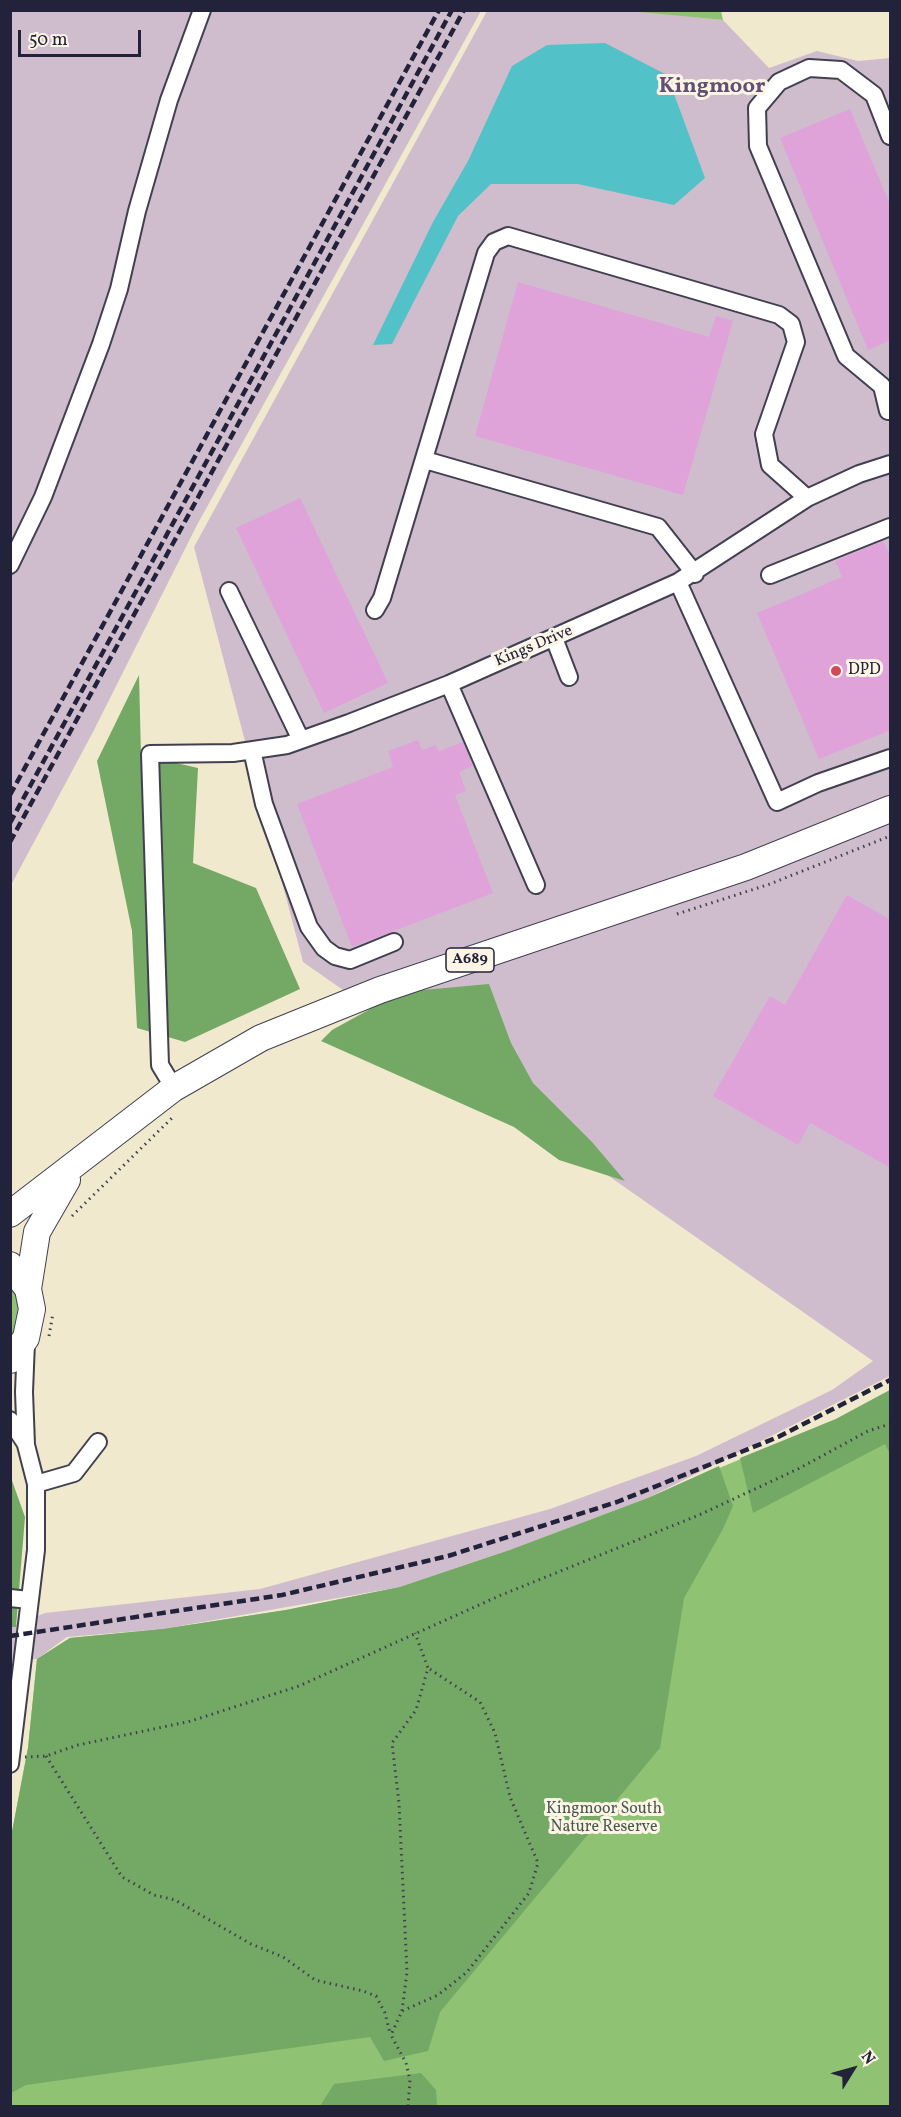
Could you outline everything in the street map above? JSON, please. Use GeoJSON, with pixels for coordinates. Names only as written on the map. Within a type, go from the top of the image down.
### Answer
{"type":"FeatureCollection","features":[{"type":"Feature","properties":{"kind":"highway","name":"A689"},"geometry":{"type":"LineString","coordinates":[[10,1214],[261,1038],[380,990],[746,867],[891,809]]}},
{"type":"Feature","properties":{"kind":"highway","name":"A689"},"geometry":{"type":"LineString","coordinates":[[10,1360],[37,1340],[28,1289],[37,1232],[52,1203],[77,1165]]}},
{"type":"Feature","properties":{"kind":"highway","name":"A689"},"geometry":{"type":"LineString","coordinates":[[10,1265],[28,1289]]}},
{"type":"Feature","properties":{"kind":"street"},"geometry":{"type":"LineString","coordinates":[[10,565],[48,486],[101,344],[119,289],[137,211],[169,100],[202,10]]}},
{"type":"Feature","properties":{"kind":"street"},"geometry":{"type":"LineString","coordinates":[[888,411],[881,386],[846,356],[758,146],[757,108],[779,82],[809,68],[841,70],[874,95],[891,136]]}},
{"type":"Feature","properties":{"kind":"street"},"geometry":{"type":"LineString","coordinates":[[375,610],[382,598],[425,460],[486,253],[494,242],[508,236],[780,315],[791,324],[796,342],[764,434],[770,465],[807,498]]}},
{"type":"Feature","properties":{"kind":"street"},"geometry":{"type":"LineString","coordinates":[[425,460],[658,527],[694,574]]}},
{"type":"Feature","properties":{"kind":"street","name":"Kings Drive"},"geometry":{"type":"LineString","coordinates":[[178,1098],[160,1065],[150,754],[252,750],[302,740],[449,684],[678,582],[694,574],[807,498],[859,474],[891,464]]}},
{"type":"Feature","properties":{"kind":"street"},"geometry":{"type":"LineString","coordinates":[[770,575],[891,527]]}},
{"type":"Feature","properties":{"kind":"street"},"geometry":{"type":"LineString","coordinates":[[678,582],[777,802],[818,783],[891,758]]}},
{"type":"Feature","properties":{"kind":"street"},"geometry":{"type":"LineString","coordinates":[[229,591],[302,740]]}},
{"type":"Feature","properties":{"kind":"street"},"geometry":{"type":"LineString","coordinates":[[554,638],[569,677]]}},
{"type":"Feature","properties":{"kind":"street"},"geometry":{"type":"LineString","coordinates":[[449,684],[536,885]]}},
{"type":"Feature","properties":{"kind":"street"},"geometry":{"type":"LineString","coordinates":[[252,750],[264,804],[309,927],[324,948],[335,956],[350,960],[394,942]]}},
{"type":"Feature","properties":{"kind":"street"},"geometry":{"type":"LineString","coordinates":[[11,1760],[36,1550],[36,1484],[26,1445],[23,1369],[37,1340]]}},
{"type":"Feature","properties":{"kind":"street"},"geometry":{"type":"LineString","coordinates":[[10,1420],[26,1445]]}},
{"type":"Feature","properties":{"kind":"street"},"geometry":{"type":"LineString","coordinates":[[36,1484],[74,1473],[98,1442]]}},
{"type":"Feature","properties":{"kind":"street"},"geometry":{"type":"LineString","coordinates":[[10,1598],[29,1600]]}},
{"type":"Feature","properties":{"kind":"path"},"geometry":{"type":"LineString","coordinates":[[671,916],[770,884],[891,836]]}},
{"type":"Feature","properties":{"kind":"path"},"geometry":{"type":"LineString","coordinates":[[64,1223],[178,1098]]}},
{"type":"Feature","properties":{"kind":"path"},"geometry":{"type":"LineString","coordinates":[[37,1340],[54,1321],[53,1305]]}},
{"type":"Feature","properties":{"kind":"path"},"geometry":{"type":"LineString","coordinates":[[11,1760],[46,1756],[78,1745],[192,1721],[288,1690],[415,1633],[699,1515],[798,1469],[868,1431],[891,1424]]}},
{"type":"Feature","properties":{"kind":"path"},"geometry":{"type":"LineString","coordinates":[[391,2035],[402,2011],[407,1972],[399,1803],[392,1743],[416,1710],[428,1668],[415,1633]]}},
{"type":"Feature","properties":{"kind":"path"},"geometry":{"type":"LineString","coordinates":[[402,2011],[438,1995],[467,1972],[529,1893],[537,1863],[510,1797],[495,1733],[480,1702],[428,1668]]}},
{"type":"Feature","properties":{"kind":"path"},"geometry":{"type":"LineString","coordinates":[[46,1756],[122,1877],[154,1895],[176,1900],[251,1944],[283,1957],[315,1980],[356,1989],[375,1996],[385,2013],[391,2035],[406,2063],[410,2080],[408,2106]]}},
{"type":"Feature","properties":{"kind":"shaded area"},"geometry":{"type":"Polygon","coordinates":[[[630,10],[723,20],[769,68],[817,51],[858,61],[890,58],[890,1376],[648,1498],[510,1550],[400,1587],[163,1629],[67,1637],[37,1659],[11,1662],[11,1627],[45,1613],[260,1589],[550,1509],[696,1456],[832,1390],[873,1361],[303,962],[194,547],[487,11],[630,10]]]}},
{"type":"Feature","properties":{"kind":"shaded area"},"geometry":{"type":"Polygon","coordinates":[[[10,11],[481,11],[197,525],[93,732],[11,885],[10,11]]]}},
{"type":"Feature","properties":{"kind":"green space"},"geometry":{"type":"Polygon","coordinates":[[[630,11],[721,11],[723,20],[630,11]]]}},
{"type":"Feature","properties":{"kind":"green space"},"geometry":{"type":"Polygon","coordinates":[[[139,675],[141,755],[198,768],[193,863],[256,888],[300,989],[185,1042],[137,1028],[132,931],[97,761],[139,675]]]}},
{"type":"Feature","properties":{"kind":"green space"},"geometry":{"type":"Polygon","coordinates":[[[489,984],[511,1043],[533,1083],[592,1142],[625,1181],[559,1160],[514,1127],[321,1041],[332,1030],[401,992],[489,984]]]}},
{"type":"Feature","properties":{"kind":"green space"},"geometry":{"type":"Polygon","coordinates":[[[10,1279],[23,1308],[10,1345],[10,1279]]]}},
{"type":"Feature","properties":{"kind":"green space","name":"Kingmoor South Nature Reserve"},"geometry":{"type":"Polygon","coordinates":[[[890,1390],[890,2106],[11,2106],[11,1837],[28,1748],[37,1659],[70,1638],[163,1629],[286,1610],[400,1587],[510,1550],[648,1498],[836,1419],[890,1390]]]}},
{"type":"Feature","properties":{"kind":"green space"},"geometry":{"type":"Polygon","coordinates":[[[890,1390],[890,1454],[885,1444],[753,1513],[740,1458],[836,1419],[890,1390]]]}},
{"type":"Feature","properties":{"kind":"green space"},"geometry":{"type":"Polygon","coordinates":[[[719,1466],[733,1506],[723,1529],[684,1598],[660,1748],[440,2012],[428,2051],[384,2061],[370,2037],[26,2085],[11,2093],[11,1837],[28,1748],[37,1659],[70,1638],[163,1629],[286,1610],[400,1587],[510,1550],[648,1498],[719,1466]]]}},
{"type":"Feature","properties":{"kind":"green space"},"geometry":{"type":"Polygon","coordinates":[[[10,1475],[25,1517],[16,1627],[11,1627],[10,1475]]]}},
{"type":"Feature","properties":{"kind":"green space"},"geometry":{"type":"Polygon","coordinates":[[[421,2073],[436,2090],[437,2106],[320,2106],[334,2084],[421,2073]]]}},
{"type":"Feature","properties":{"kind":"water"},"geometry":{"type":"Polygon","coordinates":[[[605,43],[667,75],[705,178],[674,205],[578,184],[491,184],[458,216],[392,344],[373,345],[433,222],[468,161],[512,66],[547,45],[605,43]]]}},
{"type":"Feature","properties":{"kind":"building"},"geometry":{"type":"Polygon","coordinates":[[[850,109],[891,207],[891,340],[868,350],[780,138],[850,109]]]}},
{"type":"Feature","properties":{"kind":"building"},"geometry":{"type":"Polygon","coordinates":[[[518,282],[709,337],[716,316],[733,321],[683,495],[475,436],[518,282]]]}},
{"type":"Feature","properties":{"kind":"building"},"geometry":{"type":"Polygon","coordinates":[[[300,498],[388,683],[324,713],[236,528],[300,498]]]}},
{"type":"Feature","properties":{"kind":"building","name":"DPD"},"geometry":{"type":"Polygon","coordinates":[[[883,541],[891,557],[891,730],[819,759],[757,613],[842,577],[835,561],[883,541]]]}},
{"type":"Feature","properties":{"kind":"building"},"geometry":{"type":"Polygon","coordinates":[[[418,740],[422,750],[435,745],[439,751],[463,742],[473,766],[459,772],[466,791],[455,795],[493,893],[352,947],[297,804],[393,767],[388,751],[418,740]]]}},
{"type":"Feature","properties":{"kind":"building"},"geometry":{"type":"Polygon","coordinates":[[[847,895],[891,920],[891,1168],[810,1123],[798,1145],[713,1096],[770,996],[785,1005],[847,895]]]}},
{"type":"Feature","properties":{"kind":"railway"},"geometry":{"type":"LineString","coordinates":[[10,795],[439,10]]}},
{"type":"Feature","properties":{"kind":"railway"},"geometry":{"type":"LineString","coordinates":[[10,823],[452,10]]}},
{"type":"Feature","properties":{"kind":"railway"},"geometry":{"type":"LineString","coordinates":[[10,842],[464,10]]}},
{"type":"Feature","properties":{"kind":"railway"},"geometry":{"type":"LineString","coordinates":[[10,1636],[282,1595],[448,1556],[617,1502],[778,1437],[890,1380]]}},
{"type":"Feature","properties":{"kind":"place","name":"DPD"},"geometry":{"type":"Point","coordinates":[836,671]}},
{"type":"Feature","properties":{"kind":"district","name":"Kingmoor"},"geometry":{"type":"Point","coordinates":[712,88]}}]}
